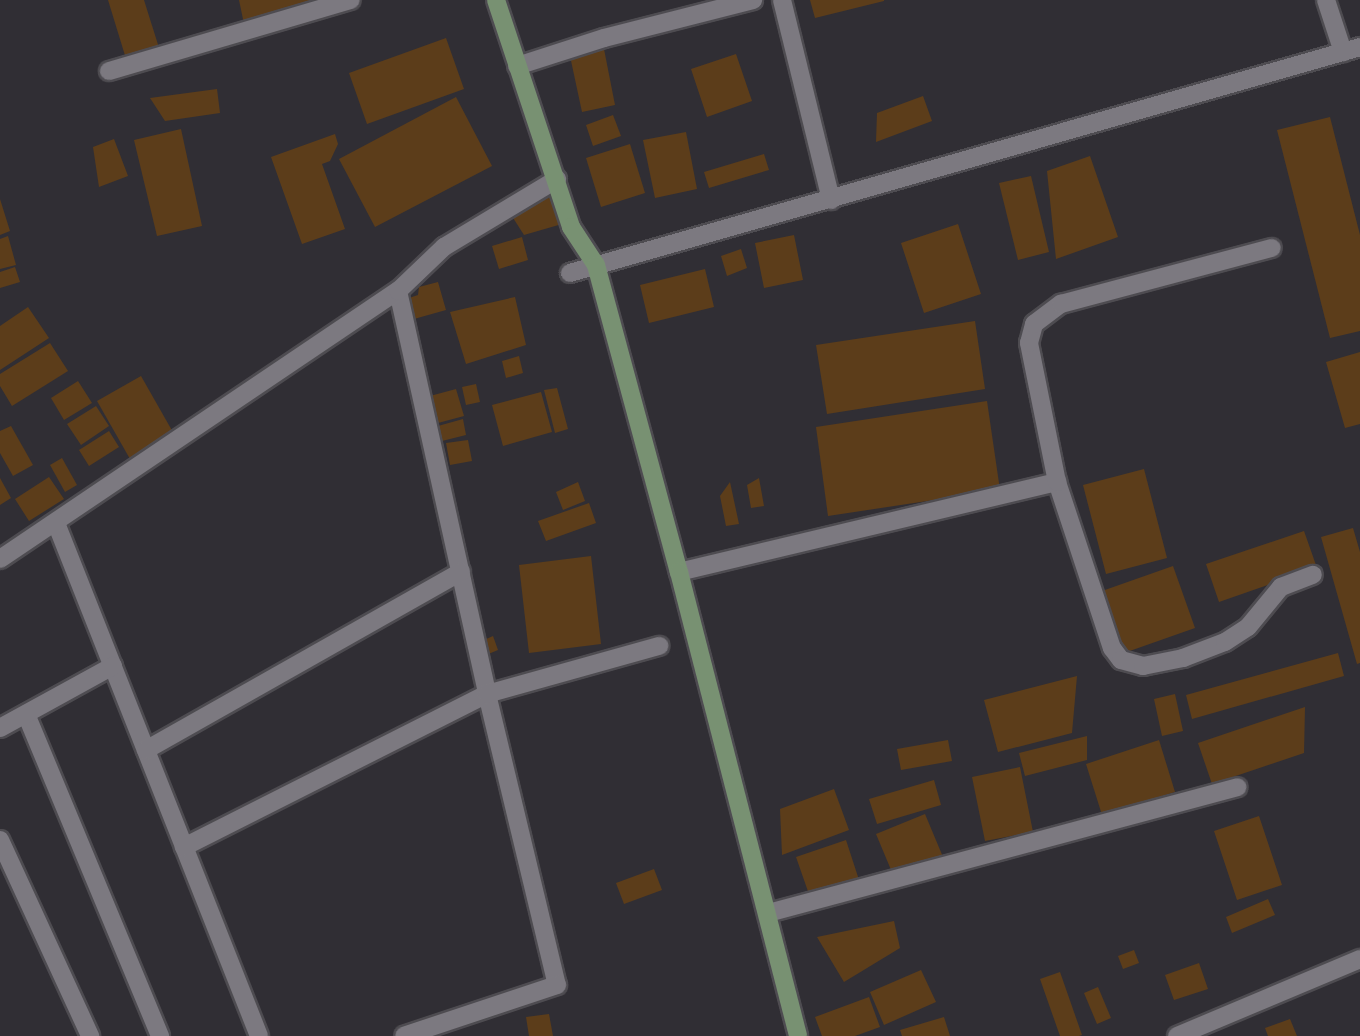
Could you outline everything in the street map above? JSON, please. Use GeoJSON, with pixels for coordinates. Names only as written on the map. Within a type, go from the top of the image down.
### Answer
{"type":"FeatureCollection","features":[{"type":"Feature","properties":{"kind":"main road"},"geometry":{"type":"LineString","coordinates":[[496,0],[572,227],[596,265],[679,572],[798,1036]]}},
{"type":"Feature","properties":{"kind":"street"},"geometry":{"type":"LineString","coordinates":[[109,71],[351,0]]}},
{"type":"Feature","properties":{"kind":"street"},"geometry":{"type":"LineString","coordinates":[[517,66],[604,38],[753,0]]}},
{"type":"Feature","properties":{"kind":"street"},"geometry":{"type":"LineString","coordinates":[[782,0],[831,200]]}},
{"type":"Feature","properties":{"kind":"street"},"geometry":{"type":"LineString","coordinates":[[570,273],[1352,49],[1326,0]]}},
{"type":"Feature","properties":{"kind":"street"},"geometry":{"type":"LineString","coordinates":[[0,559],[398,291],[444,247],[557,178]]}},
{"type":"Feature","properties":{"kind":"street"},"geometry":{"type":"LineString","coordinates":[[1272,248],[1060,304],[1034,324],[1028,343],[1057,482],[1112,648],[1121,660],[1143,666],[1183,658],[1225,642],[1248,627],[1280,587],[1314,575]]}},
{"type":"Feature","properties":{"kind":"street"},"geometry":{"type":"LineString","coordinates":[[398,291],[487,694],[557,985],[404,1036]]}},
{"type":"Feature","properties":{"kind":"street"},"geometry":{"type":"LineString","coordinates":[[679,572],[1057,482]]}},
{"type":"Feature","properties":{"kind":"street"},"geometry":{"type":"LineString","coordinates":[[56,523],[259,1036]]}},
{"type":"Feature","properties":{"kind":"street"},"geometry":{"type":"LineString","coordinates":[[146,750],[461,572]]}},
{"type":"Feature","properties":{"kind":"street"},"geometry":{"type":"LineString","coordinates":[[184,847],[487,694],[659,646]]}},
{"type":"Feature","properties":{"kind":"street"},"geometry":{"type":"LineString","coordinates":[[0,728],[113,666]]}},
{"type":"Feature","properties":{"kind":"street"},"geometry":{"type":"LineString","coordinates":[[26,713],[160,1036]]}},
{"type":"Feature","properties":{"kind":"street"},"geometry":{"type":"LineString","coordinates":[[768,913],[1237,787]]}},
{"type":"Feature","properties":{"kind":"street"},"geometry":{"type":"LineString","coordinates":[[0,840],[90,1036]]}},
{"type":"Feature","properties":{"kind":"street"},"geometry":{"type":"LineString","coordinates":[[1177,1036],[1360,960]]}},
{"type":"Feature","properties":{"kind":"building"},"geometry":{"type":"Polygon","coordinates":[[[108,0],[144,0],[160,51],[127,62],[108,0]]]}},
{"type":"Feature","properties":{"kind":"building"},"geometry":{"type":"Polygon","coordinates":[[[239,0],[333,0],[244,24],[239,0]]]}},
{"type":"Feature","properties":{"kind":"building"},"geometry":{"type":"Polygon","coordinates":[[[810,0],[884,0],[884,1],[815,18],[810,0]]]}},
{"type":"Feature","properties":{"kind":"building"},"geometry":{"type":"Polygon","coordinates":[[[446,38],[464,89],[367,124],[349,73],[446,38]]]}},
{"type":"Feature","properties":{"kind":"building"},"geometry":{"type":"Polygon","coordinates":[[[604,49],[615,105],[582,112],[570,56],[604,49]]]}},
{"type":"Feature","properties":{"kind":"building"},"geometry":{"type":"Polygon","coordinates":[[[736,54],[752,101],[707,117],[691,69],[736,54]]]}},
{"type":"Feature","properties":{"kind":"building"},"geometry":{"type":"Polygon","coordinates":[[[217,89],[220,113],[165,121],[150,98],[217,89]]]}},
{"type":"Feature","properties":{"kind":"building"},"geometry":{"type":"Polygon","coordinates":[[[923,96],[932,121],[876,142],[877,113],[923,96]]]}},
{"type":"Feature","properties":{"kind":"building"},"geometry":{"type":"Polygon","coordinates":[[[456,97],[492,166],[375,227],[339,159],[456,97]]]}},
{"type":"Feature","properties":{"kind":"building"},"geometry":{"type":"Polygon","coordinates":[[[613,115],[621,136],[593,146],[586,125],[613,115]]]}},
{"type":"Feature","properties":{"kind":"building"},"geometry":{"type":"Polygon","coordinates":[[[1330,117],[1360,235],[1360,331],[1330,338],[1277,130],[1330,117]]]}},
{"type":"Feature","properties":{"kind":"building"},"geometry":{"type":"Polygon","coordinates":[[[181,129],[202,226],[157,236],[134,140],[181,129]]]}},
{"type":"Feature","properties":{"kind":"building"},"geometry":{"type":"Polygon","coordinates":[[[686,132],[697,189],[655,198],[643,140],[686,132]]]}},
{"type":"Feature","properties":{"kind":"building"},"geometry":{"type":"Polygon","coordinates":[[[335,134],[338,144],[330,161],[322,164],[345,229],[302,244],[271,157],[335,134]]]}},
{"type":"Feature","properties":{"kind":"building"},"geometry":{"type":"Polygon","coordinates":[[[114,139],[128,176],[99,187],[93,147],[114,139]]]}},
{"type":"Feature","properties":{"kind":"building"},"geometry":{"type":"Polygon","coordinates":[[[630,144],[645,193],[601,207],[586,158],[630,144]]]}},
{"type":"Feature","properties":{"kind":"building"},"geometry":{"type":"Polygon","coordinates":[[[764,154],[769,170],[709,188],[704,172],[764,154]]]}},
{"type":"Feature","properties":{"kind":"building"},"geometry":{"type":"Polygon","coordinates":[[[1090,156],[1118,237],[1056,259],[1047,171],[1090,156]]]}},
{"type":"Feature","properties":{"kind":"building"},"geometry":{"type":"Polygon","coordinates":[[[1031,176],[1049,252],[1018,260],[999,183],[1031,176]]]}},
{"type":"Feature","properties":{"kind":"building"},"geometry":{"type":"Polygon","coordinates":[[[554,196],[562,224],[524,235],[508,210],[554,196]]]}},
{"type":"Feature","properties":{"kind":"building"},"geometry":{"type":"Polygon","coordinates":[[[0,199],[10,231],[0,235],[0,199]]]}},
{"type":"Feature","properties":{"kind":"building"},"geometry":{"type":"Polygon","coordinates":[[[958,224],[981,294],[924,313],[901,243],[958,224]]]}},
{"type":"Feature","properties":{"kind":"building"},"geometry":{"type":"Polygon","coordinates":[[[794,235],[803,280],[764,288],[755,243],[794,235]]]}},
{"type":"Feature","properties":{"kind":"building"},"geometry":{"type":"Polygon","coordinates":[[[8,236],[16,265],[0,269],[0,239],[8,236]]]}},
{"type":"Feature","properties":{"kind":"building"},"geometry":{"type":"Polygon","coordinates":[[[522,237],[528,260],[499,269],[492,246],[522,237]]]}},
{"type":"Feature","properties":{"kind":"building"},"geometry":{"type":"Polygon","coordinates":[[[741,249],[747,268],[727,276],[721,256],[741,249]]]}},
{"type":"Feature","properties":{"kind":"building"},"geometry":{"type":"Polygon","coordinates":[[[15,267],[20,282],[0,288],[0,272],[15,267]]]}},
{"type":"Feature","properties":{"kind":"building"},"geometry":{"type":"Polygon","coordinates":[[[705,269],[714,307],[649,323],[640,285],[705,269]]]}},
{"type":"Feature","properties":{"kind":"building"},"geometry":{"type":"Polygon","coordinates":[[[438,282],[446,310],[414,319],[409,298],[418,295],[419,287],[438,282]]]}},
{"type":"Feature","properties":{"kind":"building"},"geometry":{"type":"Polygon","coordinates":[[[515,297],[526,345],[466,364],[450,312],[515,297]]]}},
{"type":"Feature","properties":{"kind":"building"},"geometry":{"type":"Polygon","coordinates":[[[28,307],[49,338],[0,370],[0,326],[28,307]]]}},
{"type":"Feature","properties":{"kind":"building"},"geometry":{"type":"Polygon","coordinates":[[[975,321],[985,389],[827,414],[816,345],[975,321]]]}},
{"type":"Feature","properties":{"kind":"building"},"geometry":{"type":"Polygon","coordinates":[[[50,343],[68,371],[12,406],[0,386],[0,374],[50,343]]]}},
{"type":"Feature","properties":{"kind":"building"},"geometry":{"type":"Polygon","coordinates":[[[1360,352],[1360,424],[1345,428],[1326,362],[1360,352]]]}},
{"type":"Feature","properties":{"kind":"building"},"geometry":{"type":"Polygon","coordinates":[[[519,356],[523,373],[506,378],[502,361],[519,356]]]}},
{"type":"Feature","properties":{"kind":"building"},"geometry":{"type":"Polygon","coordinates":[[[141,376],[174,434],[130,459],[97,401],[141,376]]]}},
{"type":"Feature","properties":{"kind":"building"},"geometry":{"type":"Polygon","coordinates":[[[78,381],[92,403],[64,420],[51,398],[78,381]]]}},
{"type":"Feature","properties":{"kind":"building"},"geometry":{"type":"Polygon","coordinates":[[[476,384],[480,402],[466,405],[462,387],[476,384]]]}},
{"type":"Feature","properties":{"kind":"building"},"geometry":{"type":"Polygon","coordinates":[[[557,388],[568,429],[555,433],[544,390],[557,388]]]}},
{"type":"Feature","properties":{"kind":"building"},"geometry":{"type":"Polygon","coordinates":[[[456,389],[464,416],[438,423],[430,396],[456,389]]]}},
{"type":"Feature","properties":{"kind":"building"},"geometry":{"type":"Polygon","coordinates":[[[541,392],[552,432],[503,446],[492,405],[541,392]]]}},
{"type":"Feature","properties":{"kind":"building"},"geometry":{"type":"Polygon","coordinates":[[[987,401],[1000,490],[828,516],[816,427],[987,401]]]}},
{"type":"Feature","properties":{"kind":"building"},"geometry":{"type":"Polygon","coordinates":[[[96,406],[109,426],[81,445],[67,424],[96,406]]]}},
{"type":"Feature","properties":{"kind":"building"},"geometry":{"type":"Polygon","coordinates":[[[463,419],[466,435],[438,442],[438,426],[463,419]]]}},
{"type":"Feature","properties":{"kind":"building"},"geometry":{"type":"Polygon","coordinates":[[[11,426],[33,465],[13,476],[0,453],[0,431],[11,426]]]}},
{"type":"Feature","properties":{"kind":"building"},"geometry":{"type":"Polygon","coordinates":[[[109,431],[119,447],[89,466],[79,450],[109,431]]]}},
{"type":"Feature","properties":{"kind":"building"},"geometry":{"type":"Polygon","coordinates":[[[468,440],[472,461],[450,465],[446,443],[468,440]]]}},
{"type":"Feature","properties":{"kind":"building"},"geometry":{"type":"Polygon","coordinates":[[[62,458],[77,485],[65,492],[50,465],[62,458]]]}},
{"type":"Feature","properties":{"kind":"building"},"geometry":{"type":"Polygon","coordinates":[[[1144,469],[1167,558],[1106,574],[1083,485],[1144,469]]]}},
{"type":"Feature","properties":{"kind":"building"},"geometry":{"type":"Polygon","coordinates":[[[49,477],[64,499],[29,521],[15,499],[49,477]]]}},
{"type":"Feature","properties":{"kind":"building"},"geometry":{"type":"Polygon","coordinates":[[[0,478],[11,498],[0,505],[0,478]]]}},
{"type":"Feature","properties":{"kind":"building"},"geometry":{"type":"Polygon","coordinates":[[[759,478],[764,506],[751,508],[747,485],[759,478]]]}},
{"type":"Feature","properties":{"kind":"building"},"geometry":{"type":"Polygon","coordinates":[[[578,482],[585,501],[563,510],[556,492],[578,482]]]}},
{"type":"Feature","properties":{"kind":"building"},"geometry":{"type":"Polygon","coordinates":[[[730,482],[739,524],[726,526],[720,496],[730,482]]]}},
{"type":"Feature","properties":{"kind":"building"},"geometry":{"type":"Polygon","coordinates":[[[589,503],[596,523],[546,541],[538,521],[589,503]]]}},
{"type":"Feature","properties":{"kind":"building"},"geometry":{"type":"Polygon","coordinates":[[[1353,528],[1360,552],[1360,663],[1357,664],[1321,537],[1353,528]]]}},
{"type":"Feature","properties":{"kind":"building"},"geometry":{"type":"Polygon","coordinates":[[[1304,531],[1317,568],[1219,602],[1206,564],[1304,531]]]}},
{"type":"Feature","properties":{"kind":"building"},"geometry":{"type":"Polygon","coordinates":[[[591,556],[601,644],[529,653],[519,565],[591,556]]]}},
{"type":"Feature","properties":{"kind":"building"},"geometry":{"type":"Polygon","coordinates":[[[1173,566],[1195,628],[1124,653],[1102,591],[1173,566]]]}},
{"type":"Feature","properties":{"kind":"building"},"geometry":{"type":"Polygon","coordinates":[[[493,636],[498,650],[486,655],[484,640],[493,636]]]}},
{"type":"Feature","properties":{"kind":"building"},"geometry":{"type":"Polygon","coordinates":[[[1338,653],[1344,676],[1192,719],[1186,695],[1338,653]]]}},
{"type":"Feature","properties":{"kind":"building"},"geometry":{"type":"Polygon","coordinates":[[[1077,676],[1072,733],[998,752],[984,700],[1077,676]]]}},
{"type":"Feature","properties":{"kind":"building"},"geometry":{"type":"Polygon","coordinates":[[[1175,694],[1183,731],[1162,736],[1154,699],[1175,694]]]}},
{"type":"Feature","properties":{"kind":"building"},"geometry":{"type":"Polygon","coordinates":[[[1305,707],[1304,753],[1212,784],[1198,743],[1305,707]]]}},
{"type":"Feature","properties":{"kind":"building"},"geometry":{"type":"Polygon","coordinates":[[[1087,736],[1087,760],[1025,776],[1019,753],[1087,736]]]}},
{"type":"Feature","properties":{"kind":"building"},"geometry":{"type":"Polygon","coordinates":[[[948,740],[952,761],[901,770],[897,749],[948,740]]]}},
{"type":"Feature","properties":{"kind":"building"},"geometry":{"type":"Polygon","coordinates":[[[1159,740],[1175,792],[1102,815],[1086,764],[1159,740]]]}},
{"type":"Feature","properties":{"kind":"building"},"geometry":{"type":"Polygon","coordinates":[[[1020,767],[1033,832],[985,841],[972,777],[1020,767]]]}},
{"type":"Feature","properties":{"kind":"building"},"geometry":{"type":"Polygon","coordinates":[[[934,780],[941,805],[877,824],[869,799],[934,780]]]}},
{"type":"Feature","properties":{"kind":"building"},"geometry":{"type":"Polygon","coordinates":[[[834,789],[849,830],[782,855],[780,809],[834,789]]]}},
{"type":"Feature","properties":{"kind":"building"},"geometry":{"type":"Polygon","coordinates":[[[925,814],[943,857],[894,877],[876,834],[925,814]]]}},
{"type":"Feature","properties":{"kind":"building"},"geometry":{"type":"Polygon","coordinates":[[[1259,816],[1282,885],[1237,900],[1214,831],[1259,816]]]}},
{"type":"Feature","properties":{"kind":"building"},"geometry":{"type":"Polygon","coordinates":[[[846,840],[860,883],[811,900],[796,857],[846,840]]]}},
{"type":"Feature","properties":{"kind":"building"},"geometry":{"type":"Polygon","coordinates":[[[654,869],[662,890],[624,904],[616,883],[654,869]]]}},
{"type":"Feature","properties":{"kind":"building"},"geometry":{"type":"Polygon","coordinates":[[[1268,899],[1275,915],[1232,933],[1226,917],[1268,899]]]}},
{"type":"Feature","properties":{"kind":"building"},"geometry":{"type":"Polygon","coordinates":[[[894,921],[900,948],[844,982],[817,937],[894,921]]]}},
{"type":"Feature","properties":{"kind":"building"},"geometry":{"type":"Polygon","coordinates":[[[1134,950],[1139,963],[1123,969],[1118,956],[1134,950]]]}},
{"type":"Feature","properties":{"kind":"building"},"geometry":{"type":"Polygon","coordinates":[[[1199,963],[1208,989],[1174,1000],[1165,975],[1199,963]]]}},
{"type":"Feature","properties":{"kind":"building"},"geometry":{"type":"Polygon","coordinates":[[[921,970],[936,1002],[884,1025],[870,992],[921,970]]]}},
{"type":"Feature","properties":{"kind":"building"},"geometry":{"type":"Polygon","coordinates":[[[1060,972],[1082,1035],[1079,1036],[1060,1036],[1040,979],[1060,972]]]}},
{"type":"Feature","properties":{"kind":"building"},"geometry":{"type":"Polygon","coordinates":[[[1098,987],[1111,1018],[1097,1024],[1084,993],[1098,987]]]}},
{"type":"Feature","properties":{"kind":"building"},"geometry":{"type":"Polygon","coordinates":[[[869,997],[880,1027],[855,1036],[822,1036],[815,1017],[869,997]]]}},
{"type":"Feature","properties":{"kind":"building"},"geometry":{"type":"Polygon","coordinates":[[[549,1014],[553,1036],[529,1036],[526,1017],[549,1014]]]}},
{"type":"Feature","properties":{"kind":"building"},"geometry":{"type":"Polygon","coordinates":[[[944,1017],[950,1036],[902,1036],[900,1030],[944,1017]]]}},
{"type":"Feature","properties":{"kind":"building"},"geometry":{"type":"Polygon","coordinates":[[[1290,1019],[1297,1036],[1268,1036],[1265,1028],[1290,1019]]]}}]}
